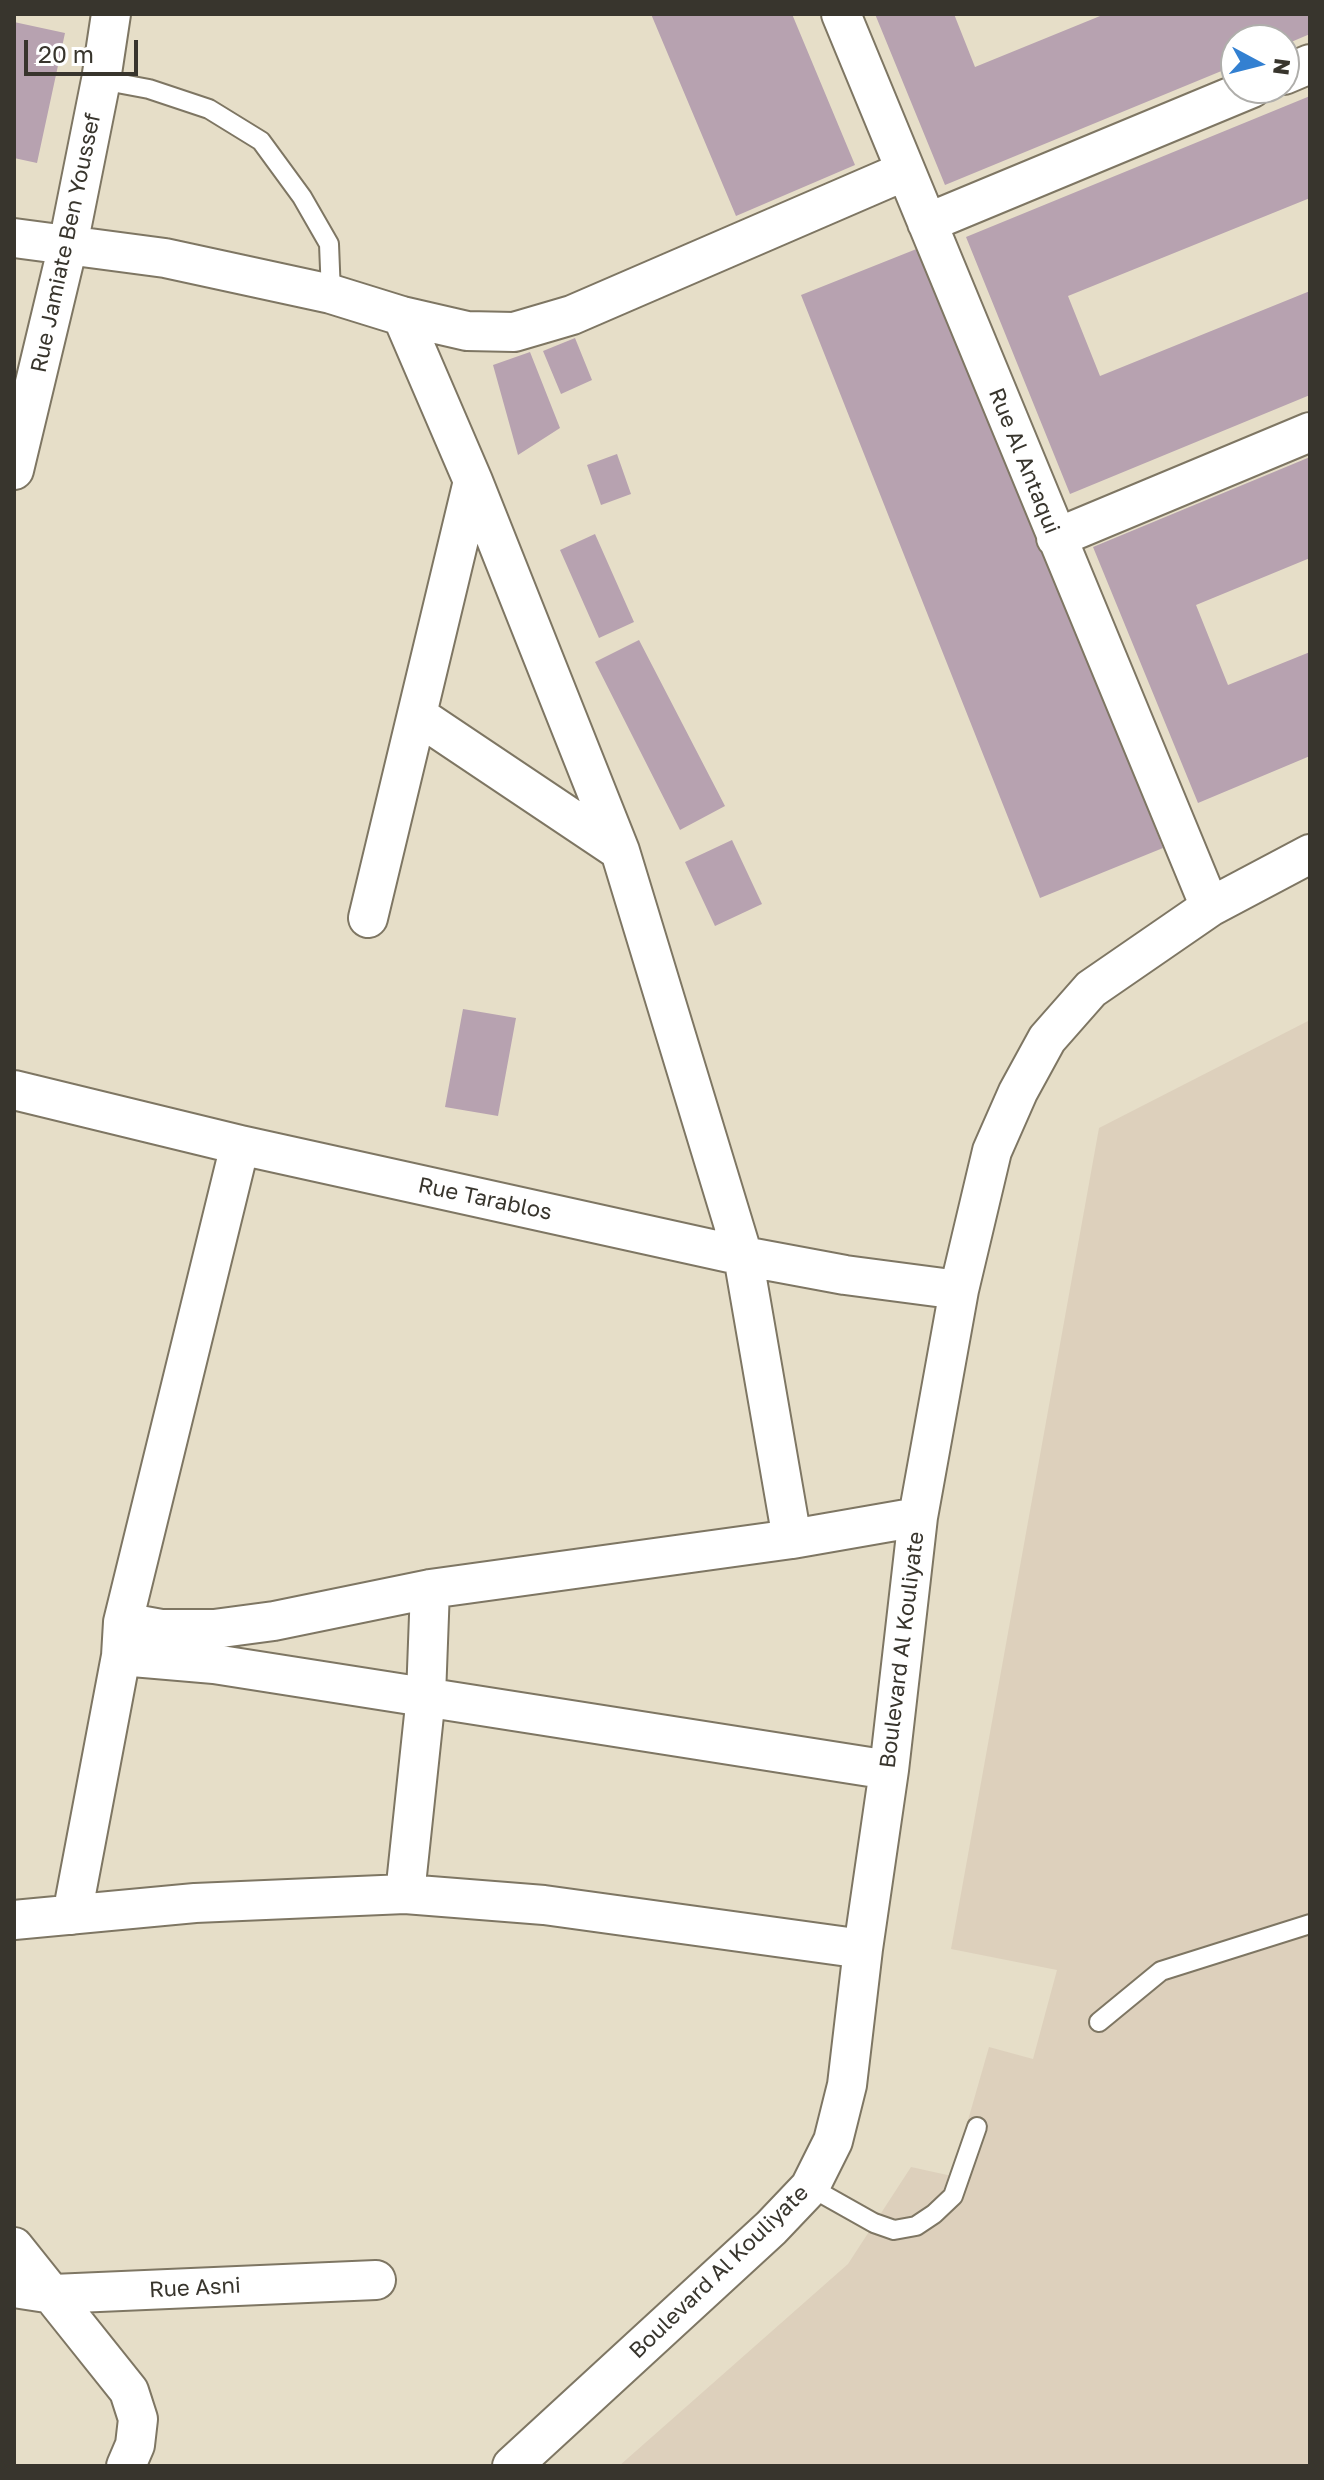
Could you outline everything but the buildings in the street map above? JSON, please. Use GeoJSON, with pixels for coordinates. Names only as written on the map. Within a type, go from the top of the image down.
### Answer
{"type":"FeatureCollection","features":[{"type":"Feature","properties":{"kind":"street","name":"Rue Jamiate Ben Youssef"},"geometry":{"type":"LineString","coordinates":[[14,470],[68,245],[111,14]]}},
{"type":"Feature","properties":{"kind":"street","name":"Rue Al Antaqui"},"geometry":{"type":"LineString","coordinates":[[841,14],[1210,907]]}},
{"type":"Feature","properties":{"kind":"street"},"geometry":{"type":"LineString","coordinates":[[927,223],[1220,101]]}},
{"type":"Feature","properties":{"kind":"street"},"geometry":{"type":"LineString","coordinates":[[14,238],[165,258],[331,294],[402,316],[467,331],[514,332],[572,315],[905,171]]}},
{"type":"Feature","properties":{"kind":"street"},"geometry":{"type":"LineString","coordinates":[[402,316],[473,481],[620,851],[743,1256],[792,1539]]}},
{"type":"Feature","properties":{"kind":"street"},"geometry":{"type":"LineString","coordinates":[[1056,538],[1310,432]]}},
{"type":"Feature","properties":{"kind":"street"},"geometry":{"type":"LineString","coordinates":[[368,918],[473,481]]}},
{"type":"Feature","properties":{"kind":"street"},"geometry":{"type":"LineString","coordinates":[[417,715],[620,851]]}},
{"type":"Feature","properties":{"kind":"street","name":"Boulevard Al Kouliyate"},"geometry":{"type":"LineString","coordinates":[[512,2466],[771,2228],[810,2187],[833,2141],[847,2085],[889,1770],[918,1517],[959,1290],[992,1151],[1018,1092],[1047,1039],[1091,989],[1210,907],[1310,854]]}},
{"type":"Feature","properties":{"kind":"street","name":"Rue Tarablos"},"geometry":{"type":"LineString","coordinates":[[14,1090],[240,1145],[743,1256],[845,1275],[959,1290]]}},
{"type":"Feature","properties":{"kind":"street"},"geometry":{"type":"LineString","coordinates":[[72,1915],[122,1639],[240,1145]]}},
{"type":"Feature","properties":{"kind":"street"},"geometry":{"type":"LineString","coordinates":[[122,1639],[161,1629],[214,1629],[274,1621],[430,1589],[792,1539],[918,1517]]}},
{"type":"Feature","properties":{"kind":"street"},"geometry":{"type":"LineString","coordinates":[[405,1894],[426,1696],[430,1589]]}},
{"type":"Feature","properties":{"kind":"street"},"geometry":{"type":"LineString","coordinates":[[122,1639],[214,1664],[889,1770]]}},
{"type":"Feature","properties":{"kind":"street"},"geometry":{"type":"LineString","coordinates":[[14,1920],[195,1903],[405,1894],[544,1905],[863,1949]]}},
{"type":"Feature","properties":{"kind":"street"},"geometry":{"type":"LineString","coordinates":[[14,2247],[129,2391],[138,2419],[135,2445],[126,2466]]}},
{"type":"Feature","properties":{"kind":"street","name":"Rue Asni"},"geometry":{"type":"LineString","coordinates":[[14,2288],[53,2294],[376,2280]]}},
{"type":"Feature","properties":{"kind":"lane"},"geometry":{"type":"LineString","coordinates":[[101,80],[149,89],[209,109],[261,141],[302,197],[329,244],[331,294]]}},
{"type":"Feature","properties":{"kind":"lane"},"geometry":{"type":"LineString","coordinates":[[1099,2022],[1161,1971],[1310,1924]]}},
{"type":"Feature","properties":{"kind":"lane"},"geometry":{"type":"LineString","coordinates":[[810,2187],[874,2223],[894,2230],[916,2226],[953,2196],[977,2127]]}},
{"type":"Feature","properties":{"kind":"shaded area"},"geometry":{"type":"Polygon","coordinates":[[[1310,1020],[1310,2466],[619,2466],[848,2264],[911,2167],[952,2176],[989,2047],[1033,2059],[1057,1970],[951,1949],[1099,1128],[1310,1020]]]}}]}
